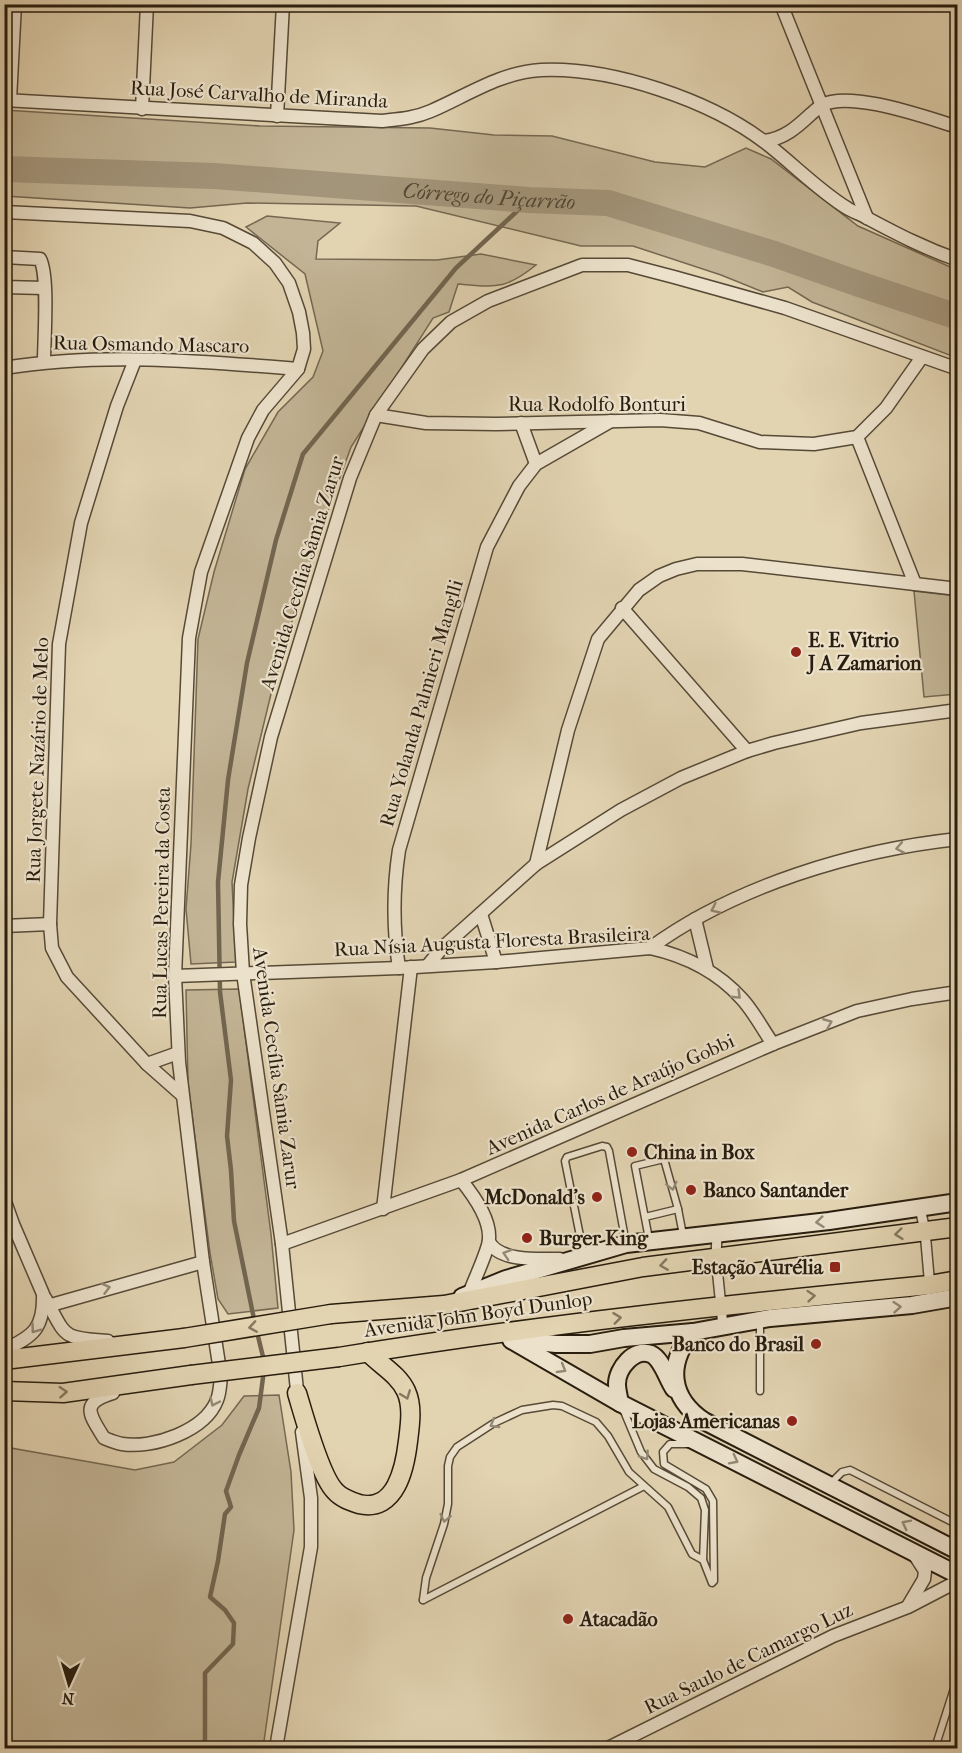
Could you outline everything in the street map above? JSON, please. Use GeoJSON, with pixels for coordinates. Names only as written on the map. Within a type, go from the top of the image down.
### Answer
{"type":"FeatureCollection","features":[{"type":"Feature","properties":{"kind":"main road","name":"Avenida John Boyd Dunlop"},"geometry":{"type":"LineString","coordinates":[[444,1305],[506,1279],[626,1244],[829,1221],[957,1202]]}},
{"type":"Feature","properties":{"kind":"main road","name":"Avenida John Boyd Dunlop"},"geometry":{"type":"LineString","coordinates":[[4,1360],[184,1338],[331,1314],[444,1305],[643,1267],[957,1227]]}},
{"type":"Feature","properties":{"kind":"main road","name":"Avenida John Boyd Dunlop"},"geometry":{"type":"LineString","coordinates":[[10,1393],[63,1393],[191,1374],[339,1357],[482,1334],[721,1305],[931,1293],[957,1280]]}},
{"type":"Feature","properties":{"kind":"main road"},"geometry":{"type":"LineString","coordinates":[[482,1334],[511,1340],[590,1344],[624,1338],[693,1332],[760,1320],[912,1305],[931,1293],[957,1297]]}},
{"type":"Feature","properties":{"kind":"main road"},"geometry":{"type":"LineString","coordinates":[[679,1393],[675,1377],[680,1353],[693,1332]]}},
{"type":"Feature","properties":{"kind":"main road"},"geometry":{"type":"LineString","coordinates":[[511,1340],[620,1403],[957,1575]]}},
{"type":"Feature","properties":{"kind":"main road"},"geometry":{"type":"LineString","coordinates":[[297,1393],[325,1476],[334,1491],[345,1499],[363,1505],[381,1501],[391,1495],[398,1485],[405,1464],[410,1405],[406,1391],[399,1380],[368,1352]]}},
{"type":"Feature","properties":{"kind":"main road"},"geometry":{"type":"LineString","coordinates":[[620,1403],[617,1383],[621,1370],[632,1356],[642,1353],[652,1354],[661,1364],[667,1379],[692,1413],[704,1422],[957,1551]]}},
{"type":"Feature","properties":{"kind":"street"},"geometry":{"type":"LineString","coordinates":[[7,100],[15,4]]}},
{"type":"Feature","properties":{"kind":"street"},"geometry":{"type":"LineString","coordinates":[[142,109],[147,4]]}},
{"type":"Feature","properties":{"kind":"street"},"geometry":{"type":"LineString","coordinates":[[277,116],[283,4]]}},
{"type":"Feature","properties":{"kind":"street"},"geometry":{"type":"LineString","coordinates":[[781,4],[867,218]]}},
{"type":"Feature","properties":{"kind":"street","name":"Rua José Carvalho de Miranda"},"geometry":{"type":"LineString","coordinates":[[7,100],[382,121],[411,118],[506,78],[538,70],[593,73],[684,98],[722,115],[764,141],[847,208],[900,237],[957,260]]}},
{"type":"Feature","properties":{"kind":"street"},"geometry":{"type":"LineString","coordinates":[[764,141],[782,137],[823,105],[843,102],[875,103],[957,127]]}},
{"type":"Feature","properties":{"kind":"street"},"geometry":{"type":"LineString","coordinates":[[4,212],[190,221],[223,228],[253,243],[275,263],[289,283],[299,312],[303,333],[304,349],[298,369]]}},
{"type":"Feature","properties":{"kind":"street"},"geometry":{"type":"LineString","coordinates":[[4,257],[40,258],[42,263],[44,362]]}},
{"type":"Feature","properties":{"kind":"street","name":"Avenida Cecília Sâmia Zarur"},"geometry":{"type":"LineString","coordinates":[[276,1749],[311,1546],[311,1498],[297,1393],[282,1244],[237,973],[241,885],[249,838],[272,737],[347,489],[376,415],[423,349],[451,322],[488,301],[582,265],[628,265],[640,268],[784,308],[957,369]]}},
{"type":"Feature","properties":{"kind":"street"},"geometry":{"type":"LineString","coordinates":[[4,286],[44,288]]}},
{"type":"Feature","properties":{"kind":"street"},"geometry":{"type":"LineString","coordinates":[[915,584],[857,437],[886,408],[922,357]]}},
{"type":"Feature","properties":{"kind":"street","name":"Rua Osmando Mascaro"},"geometry":{"type":"LineString","coordinates":[[4,368],[44,362],[135,360],[298,369]]}},
{"type":"Feature","properties":{"kind":"street","name":"Rua Jorgete Nazário de Melo"},"geometry":{"type":"LineString","coordinates":[[135,360],[117,406],[81,523],[59,644],[50,924],[52,948],[67,977],[147,1064],[182,1095]]}},
{"type":"Feature","properties":{"kind":"street","name":"Rua Lucas Pereira da Costa"},"geometry":{"type":"LineString","coordinates":[[158,1379],[97,1398],[93,1402],[91,1411],[93,1421],[104,1438],[122,1444],[150,1443],[173,1438],[197,1425],[217,1400],[221,1377],[203,1262],[182,1095],[175,976],[189,638],[200,580],[248,438],[263,410],[298,369]]}},
{"type":"Feature","properties":{"kind":"street","name":"Rua Rodolfo Bonturi"},"geometry":{"type":"LineString","coordinates":[[376,415],[426,423],[660,420],[699,423],[760,442],[790,445],[824,443],[857,437]]}},
{"type":"Feature","properties":{"kind":"street","name":"Rua Yolanda Palmieri Manglli"},"geometry":{"type":"LineString","coordinates":[[382,1209],[405,968],[394,899],[399,849],[487,547],[519,486],[536,464],[611,421]]}},
{"type":"Feature","properties":{"kind":"street"},"geometry":{"type":"LineString","coordinates":[[521,423],[536,464]]}},
{"type":"Feature","properties":{"kind":"street"},"geometry":{"type":"LineString","coordinates":[[536,864],[568,730],[598,639],[639,590],[658,576],[697,564],[742,564],[957,589]]}},
{"type":"Feature","properties":{"kind":"street"},"geometry":{"type":"LineString","coordinates":[[622,608],[747,751]]}},
{"type":"Feature","properties":{"kind":"street"},"geometry":{"type":"LineString","coordinates":[[428,965],[442,948],[536,864],[646,796],[690,774],[747,751],[861,723],[957,710]]}},
{"type":"Feature","properties":{"kind":"street"},"geometry":{"type":"LineString","coordinates":[[650,948],[674,930],[764,887],[834,864],[890,850],[957,839]]}},
{"type":"Feature","properties":{"kind":"street"},"geometry":{"type":"LineString","coordinates":[[481,914],[496,962]]}},
{"type":"Feature","properties":{"kind":"street"},"geometry":{"type":"LineString","coordinates":[[695,919],[707,969]]}},
{"type":"Feature","properties":{"kind":"street"},"geometry":{"type":"LineString","coordinates":[[4,926],[50,924]]}},
{"type":"Feature","properties":{"kind":"street","name":"Rua Nísia Augusta Floresta Brasileira"},"geometry":{"type":"LineString","coordinates":[[175,976],[405,968],[650,948],[670,953],[707,969],[742,999],[773,1044]]}},
{"type":"Feature","properties":{"kind":"street","name":"Avenida Carlos de Araújo Gobbi"},"geometry":{"type":"LineString","coordinates":[[282,1244],[461,1180],[773,1044],[857,1011],[957,992]]}},
{"type":"Feature","properties":{"kind":"street"},"geometry":{"type":"LineString","coordinates":[[147,1064],[178,1053]]}},
{"type":"Feature","properties":{"kind":"street"},"geometry":{"type":"LineString","coordinates":[[461,1180],[477,1200],[485,1218],[492,1248],[531,1260],[578,1257]]}},
{"type":"Feature","properties":{"kind":"street"},"geometry":{"type":"LineString","coordinates":[[4,1199],[46,1302],[66,1334],[78,1338],[142,1343]]}},
{"type":"Feature","properties":{"kind":"street"},"geometry":{"type":"LineString","coordinates":[[920,1208],[925,1232],[931,1293]]}},
{"type":"Feature","properties":{"kind":"street"},"geometry":{"type":"LineString","coordinates":[[717,1233],[716,1258],[723,1326]]}},
{"type":"Feature","properties":{"kind":"street"},"geometry":{"type":"LineString","coordinates":[[469,1294],[489,1242]]}},
{"type":"Feature","properties":{"kind":"street"},"geometry":{"type":"LineString","coordinates":[[46,1302],[203,1262]]}},
{"type":"Feature","properties":{"kind":"street"},"geometry":{"type":"LineString","coordinates":[[4,1350],[27,1340],[36,1331],[46,1302]]}},
{"type":"Feature","properties":{"kind":"street"},"geometry":{"type":"LineString","coordinates":[[908,1607],[924,1580],[925,1570],[912,1551]]}},
{"type":"Feature","properties":{"kind":"street","name":"Rua Saulo de Camargo Luz"},"geometry":{"type":"LineString","coordinates":[[608,1749],[833,1636],[908,1607],[957,1581]]}},
{"type":"Feature","properties":{"kind":"lane"},"geometry":{"type":"LineString","coordinates":[[578,1257],[565,1161],[567,1157],[602,1146],[607,1147],[609,1151],[626,1244]]}},
{"type":"Feature","properties":{"kind":"lane"},"geometry":{"type":"LineString","coordinates":[[649,1242],[635,1166],[660,1158],[666,1162],[683,1236]]}},
{"type":"Feature","properties":{"kind":"lane"},"geometry":{"type":"LineString","coordinates":[[645,1217],[678,1209]]}},
{"type":"Feature","properties":{"kind":"lane"},"geometry":{"type":"LineString","coordinates":[[760,1320],[760,1391]]}},
{"type":"Feature","properties":{"kind":"lane"},"geometry":{"type":"LineString","coordinates":[[620,1403],[641,1452],[654,1469],[688,1487],[701,1498],[705,1510],[703,1560],[712,1583],[714,1581],[713,1501],[706,1489],[664,1464],[663,1452],[670,1444],[706,1445]]}},
{"type":"Feature","properties":{"kind":"lane"},"geometry":{"type":"LineString","coordinates":[[644,1486],[423,1600],[426,1578],[434,1558],[448,1504],[450,1457],[457,1447],[494,1423],[522,1410],[553,1405],[562,1406],[596,1422],[608,1436],[629,1472],[668,1507],[692,1554],[703,1560]]}},
{"type":"Feature","properties":{"kind":"lane"},"geometry":{"type":"LineString","coordinates":[[829,1485],[842,1472],[850,1470],[957,1525]]}},
{"type":"Feature","properties":{"kind":"lane"},"geometry":{"type":"LineString","coordinates":[[935,1749],[957,1676]]}},
{"type":"Feature","properties":{"kind":"shaded area"},"geometry":{"type":"Polygon","coordinates":[[[4,110],[260,126],[430,128],[494,135],[552,136],[655,162],[705,167],[746,148],[771,159],[858,226],[957,270],[957,358],[812,302],[788,287],[763,292],[721,275],[633,246],[581,246],[416,206],[247,203],[190,208],[5,196],[4,110]]]}},
{"type":"Feature","properties":{"kind":"shaded area"},"geometry":{"type":"Polygon","coordinates":[[[267,216],[340,223],[318,241],[316,259],[437,260],[481,254],[536,265],[516,279],[500,285],[458,284],[449,312],[433,318],[351,447],[307,569],[271,694],[248,789],[232,882],[236,962],[191,964],[186,909],[191,844],[198,639],[214,572],[245,469],[278,412],[313,377],[323,351],[305,274],[246,227],[267,216]]]}},
{"type":"Feature","properties":{"kind":"shaded area"},"geometry":{"type":"Polygon","coordinates":[[[914,591],[957,596],[957,694],[924,697],[914,591]]]}},
{"type":"Feature","properties":{"kind":"shaded area"},"geometry":{"type":"Polygon","coordinates":[[[239,989],[271,1234],[278,1308],[228,1314],[218,1299],[210,1253],[188,1083],[186,990],[239,989]]]}},
{"type":"Feature","properties":{"kind":"shaded area"},"geometry":{"type":"Polygon","coordinates":[[[279,1395],[291,1472],[294,1530],[263,1748],[5,1748],[5,1447],[135,1470],[174,1462],[222,1425],[244,1396],[279,1395]]]}},
{"type":"Feature","properties":{"kind":"waterway","name":"Córrego do Piçarrão"},"geometry":{"type":"LineString","coordinates":[[4,169],[214,176],[529,200],[608,203],[774,254],[958,317]]}},
{"type":"Feature","properties":{"kind":"waterway"},"geometry":{"type":"LineString","coordinates":[[255,1324],[234,1221],[227,1136],[231,1080],[220,992],[218,882],[228,780],[247,663],[276,540],[303,454],[456,268],[529,200]]}},
{"type":"Feature","properties":{"kind":"waterway"},"geometry":{"type":"LineString","coordinates":[[257,1332],[264,1361]]}},
{"type":"Feature","properties":{"kind":"waterway"},"geometry":{"type":"LineString","coordinates":[[204,1748],[205,1673],[233,1644],[234,1623],[225,1610],[210,1597],[225,1514],[231,1507],[226,1491],[259,1408],[264,1370]]}},
{"type":"Feature","properties":{"kind":"place","name":"E. E. Vitrio J A Zamarion"},"geometry":{"type":"Point","coordinates":[796,652]}},
{"type":"Feature","properties":{"kind":"place","name":"China in Box"},"geometry":{"type":"Point","coordinates":[632,1152]}},
{"type":"Feature","properties":{"kind":"place","name":"Banco Santander"},"geometry":{"type":"Point","coordinates":[691,1190]}},
{"type":"Feature","properties":{"kind":"place","name":"McDonald's"},"geometry":{"type":"Point","coordinates":[597,1197]}},
{"type":"Feature","properties":{"kind":"place","name":"Burger King"},"geometry":{"type":"Point","coordinates":[527,1238]}},
{"type":"Feature","properties":{"kind":"place","name":"Estação Aurélia"},"geometry":{"type":"Point","coordinates":[835,1267]}},
{"type":"Feature","properties":{"kind":"place","name":"Banco do Brasil"},"geometry":{"type":"Point","coordinates":[816,1344]}},
{"type":"Feature","properties":{"kind":"place","name":"Lojas Americanas"},"geometry":{"type":"Point","coordinates":[792,1421]}},
{"type":"Feature","properties":{"kind":"place","name":"Atacadão"},"geometry":{"type":"Point","coordinates":[568,1619]}}]}
